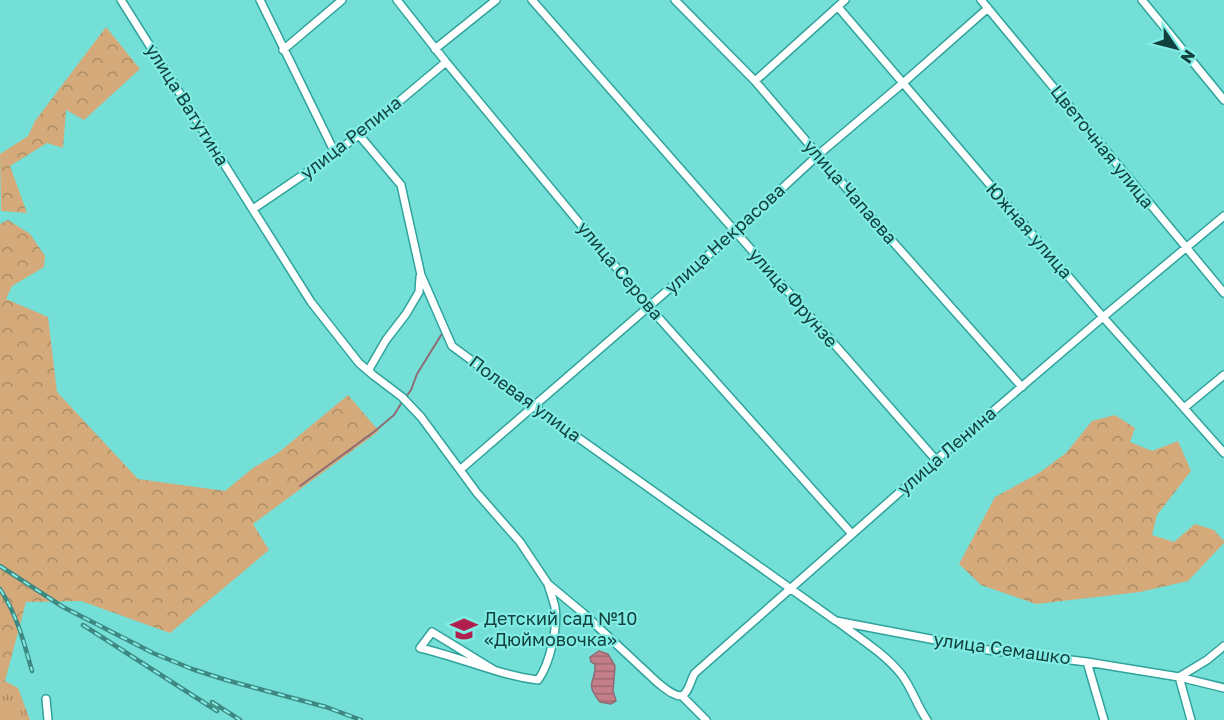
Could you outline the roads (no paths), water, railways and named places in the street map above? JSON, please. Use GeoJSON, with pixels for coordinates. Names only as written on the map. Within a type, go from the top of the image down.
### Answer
{"type":"FeatureCollection","features":[{"type":"Feature","properties":{"kind":"street","name":"улица Ватутина"},"geometry":{"type":"LineString","coordinates":[[121,0],[311,302],[359,363],[404,399],[421,417],[477,493],[520,542],[548,584]]}},
{"type":"Feature","properties":{"kind":"street"},"geometry":{"type":"LineString","coordinates":[[260,0],[335,153]]}},
{"type":"Feature","properties":{"kind":"street"},"geometry":{"type":"LineString","coordinates":[[283,50],[342,0]]}},
{"type":"Feature","properties":{"kind":"street","name":"улица Серова"},"geometry":{"type":"LineString","coordinates":[[397,0],[435,49],[650,307],[852,534]]}},
{"type":"Feature","properties":{"kind":"street"},"geometry":{"type":"LineString","coordinates":[[435,49],[496,0]]}},
{"type":"Feature","properties":{"kind":"street","name":"улица Фрунзе"},"geometry":{"type":"LineString","coordinates":[[532,0],[936,460]]}},
{"type":"Feature","properties":{"kind":"street","name":"улица Чапаева"},"geometry":{"type":"LineString","coordinates":[[675,0],[755,81],[878,225],[1022,387]]}},
{"type":"Feature","properties":{"kind":"street"},"geometry":{"type":"LineString","coordinates":[[755,81],[845,0]]}},
{"type":"Feature","properties":{"kind":"street","name":"Цветочная улица"},"geometry":{"type":"LineString","coordinates":[[981,0],[1224,293]]}},
{"type":"Feature","properties":{"kind":"street"},"geometry":{"type":"LineString","coordinates":[[1142,0],[1224,100]]}},
{"type":"Feature","properties":{"kind":"street","name":"Южная улица"},"geometry":{"type":"LineString","coordinates":[[838,7],[1103,317],[1224,453]]}},
{"type":"Feature","properties":{"kind":"street","name":"улица Некрасова"},"geometry":{"type":"LineString","coordinates":[[461,470],[650,307],[818,155],[988,8]]}},
{"type":"Feature","properties":{"kind":"street","name":"улица Репина"},"geometry":{"type":"LineString","coordinates":[[253,209],[335,153],[446,62]]}},
{"type":"Feature","properties":{"kind":"street","name":"Полевая улица"},"geometry":{"type":"LineString","coordinates":[[362,132],[401,185],[421,275],[452,346],[790,588]]}},
{"type":"Feature","properties":{"kind":"street","name":"улица Ленина"},"geometry":{"type":"LineString","coordinates":[[682,696],[688,691],[695,673],[790,588],[936,460],[1224,216]]}},
{"type":"Feature","properties":{"kind":"street"},"geometry":{"type":"LineString","coordinates":[[368,370],[419,291],[421,275]]}},
{"type":"Feature","properties":{"kind":"street"},"geometry":{"type":"LineString","coordinates":[[1184,408],[1224,375]]}},
{"type":"Feature","properties":{"kind":"street"},"geometry":{"type":"LineString","coordinates":[[494,670],[432,632],[420,648],[448,654],[494,670],[522,678],[538,680],[544,671],[555,623],[555,606],[548,584]]}},
{"type":"Feature","properties":{"kind":"street"},"geometry":{"type":"LineString","coordinates":[[548,584],[583,613],[658,683],[677,696],[682,696],[706,720]]}},
{"type":"Feature","properties":{"kind":"street","name":"улица Семашко"},"geometry":{"type":"LineString","coordinates":[[790,588],[836,621],[988,650],[1088,662],[1179,677],[1224,688]]}},
{"type":"Feature","properties":{"kind":"street"},"geometry":{"type":"LineString","coordinates":[[836,621],[872,647],[900,674],[927,720]]}},
{"type":"Feature","properties":{"kind":"street"},"geometry":{"type":"LineString","coordinates":[[1191,720],[1179,677],[1207,660],[1224,646]]}},
{"type":"Feature","properties":{"kind":"street"},"geometry":{"type":"LineString","coordinates":[[1088,662],[1104,720]]}},
{"type":"Feature","properties":{"kind":"street"},"geometry":{"type":"LineString","coordinates":[[46,699],[48,720]]}},
{"type":"Feature","properties":{"kind":"waterway"},"geometry":{"type":"LineString","coordinates":[[406,397],[417,374],[443,332]]}},
{"type":"Feature","properties":{"kind":"waterway"},"geometry":{"type":"LineString","coordinates":[[300,486],[375,431],[394,415],[402,402]]}},
{"type":"Feature","properties":{"kind":"railway"},"geometry":{"type":"LineString","coordinates":[[0,566],[63,607],[153,653],[226,680],[326,707],[361,720]]}},
{"type":"Feature","properties":{"kind":"railway"},"geometry":{"type":"LineString","coordinates":[[0,589],[23,639],[32,671]]}},
{"type":"Feature","properties":{"kind":"railway"},"geometry":{"type":"LineString","coordinates":[[83,625],[217,711]]}},
{"type":"Feature","properties":{"kind":"railway"},"geometry":{"type":"LineString","coordinates":[[212,702],[240,720]]}},
{"type":"Feature","properties":{"kind":"place","name":"Детский сад №10 «Дюймовочка»"},"geometry":{"type":"Point","coordinates":[464,629]}}]}
